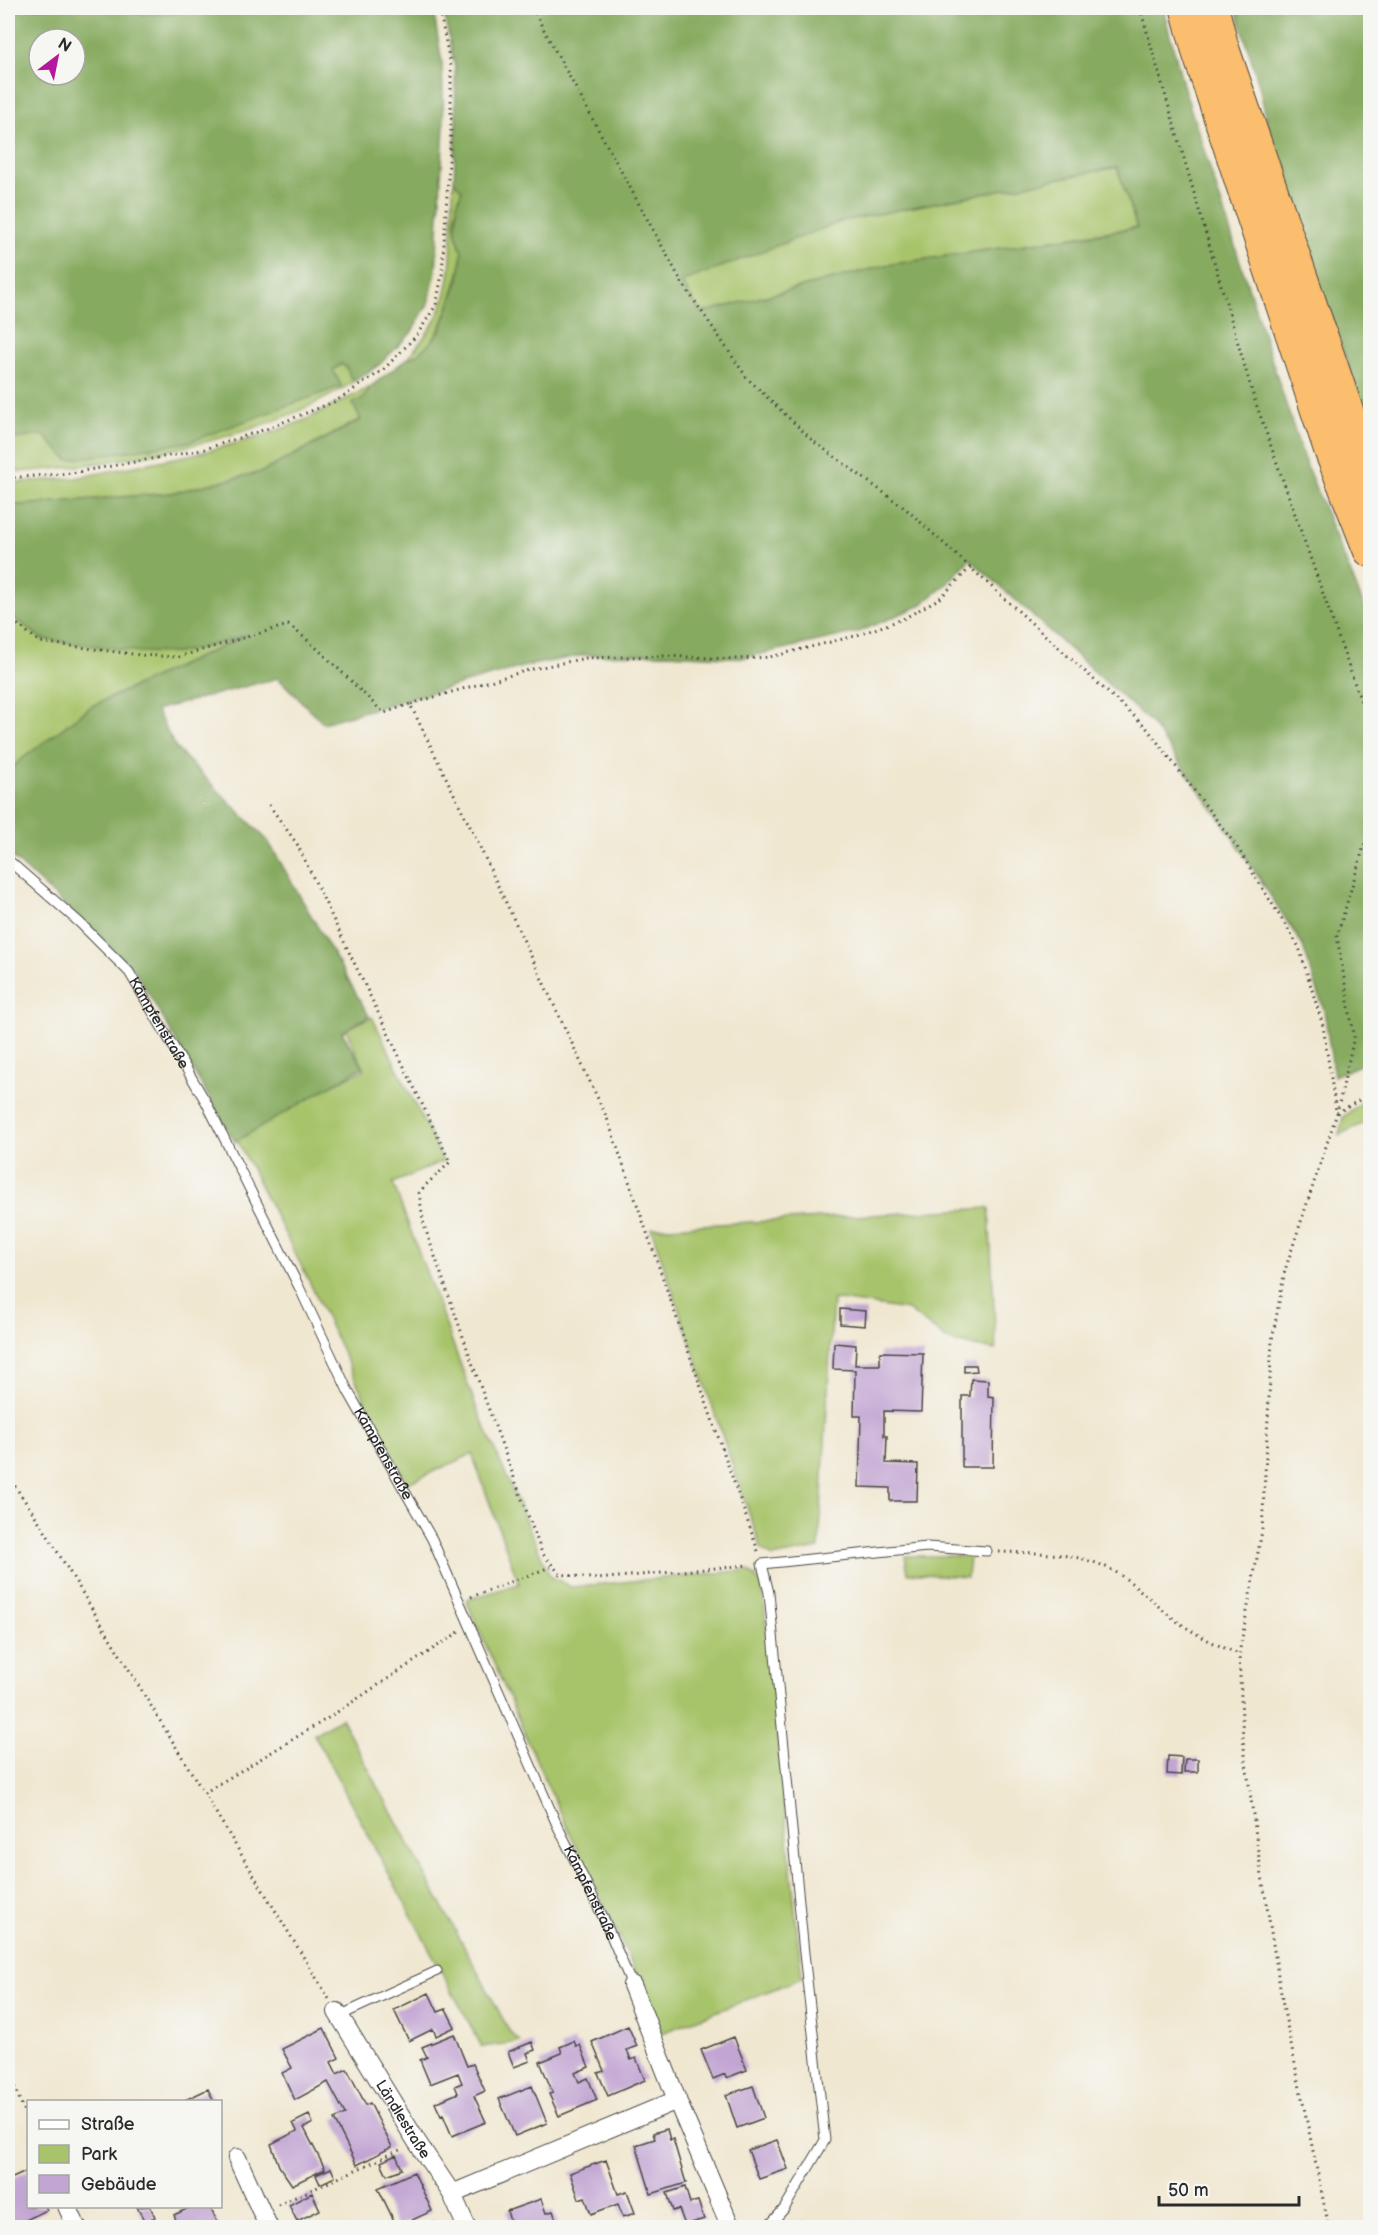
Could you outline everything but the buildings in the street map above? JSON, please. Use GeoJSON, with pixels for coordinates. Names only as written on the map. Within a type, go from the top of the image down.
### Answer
{"type":"FeatureCollection","features":[{"type":"Feature","properties":{"kind":"highway"},"geometry":{"type":"LineString","coordinates":[[1186,8],[1328,440],[1371,550]]}},
{"type":"Feature","properties":{"kind":"highway"},"geometry":{"type":"LineString","coordinates":[[1212,8],[1222,47],[1357,441],[1371,475]]}},
{"type":"Feature","properties":{"kind":"street","name":"Kämpfenstraße"},"geometry":{"type":"LineString","coordinates":[[632,1985],[731,2228]]}},
{"type":"Feature","properties":{"kind":"street","name":"Ländlestraße"},"geometry":{"type":"LineString","coordinates":[[338,2014],[452,2194],[467,2228]]}},
{"type":"Feature","properties":{"kind":"street"},"geometry":{"type":"LineString","coordinates":[[452,2194],[677,2100]]}},
{"type":"Feature","properties":{"kind":"street"},"geometry":{"type":"LineString","coordinates":[[237,2158],[266,2220]]}},
{"type":"Feature","properties":{"kind":"street"},"geometry":{"type":"LineString","coordinates":[[68,2208],[74,2227]]}},
{"type":"Feature","properties":{"kind":"lane","name":"Kämpfenstraße"},"geometry":{"type":"LineString","coordinates":[[8,860],[80,923],[129,972],[206,1102],[299,1287],[348,1391],[432,1539],[557,1825],[604,1919],[632,1985]]}},
{"type":"Feature","properties":{"kind":"lane"},"geometry":{"type":"LineString","coordinates":[[767,2228],[784,2210],[825,2140],[804,1953],[769,1593],[762,1564],[927,1547],[987,1551]]}},
{"type":"Feature","properties":{"kind":"lane"},"geometry":{"type":"LineString","coordinates":[[338,2014],[437,1971]]}},
{"type":"Feature","properties":{"kind":"path"},"geometry":{"type":"LineString","coordinates":[[8,478],[72,473],[190,452],[266,429],[336,401],[383,370],[417,335],[436,305],[442,274],[451,130],[451,67],[439,8]]}},
{"type":"Feature","properties":{"kind":"path"},"geometry":{"type":"LineString","coordinates":[[532,8],[681,281],[747,378],[813,441],[906,509],[1146,727],[1237,847],[1299,947],[1323,1026],[1337,1113]]}},
{"type":"Feature","properties":{"kind":"path"},"geometry":{"type":"LineString","coordinates":[[1140,8],[1254,398],[1371,727]]}},
{"type":"Feature","properties":{"kind":"path"},"geometry":{"type":"LineString","coordinates":[[8,617],[40,642],[140,655],[178,657],[288,625],[311,641],[350,682],[384,713],[532,669],[586,658],[770,657],[855,636],[903,619],[940,598],[971,567]]}},
{"type":"Feature","properties":{"kind":"path"},"geometry":{"type":"LineString","coordinates":[[269,805],[297,844],[450,1162],[429,1180],[419,1193],[424,1225],[542,1553],[560,1574],[597,1579],[762,1564],[607,1118],[410,704]]}},
{"type":"Feature","properties":{"kind":"path"},"geometry":{"type":"LineString","coordinates":[[1329,2228],[1283,2006],[1258,1851],[1243,1740],[1239,1654],[1262,1531],[1274,1329],[1285,1270],[1337,1113],[1354,1037],[1337,936],[1371,826]]}},
{"type":"Feature","properties":{"kind":"path"},"geometry":{"type":"LineString","coordinates":[[1337,1113],[1371,1094]]}},
{"type":"Feature","properties":{"kind":"path"},"geometry":{"type":"LineString","coordinates":[[8,1476],[40,1523],[338,2014]]}},
{"type":"Feature","properties":{"kind":"path"},"geometry":{"type":"LineString","coordinates":[[987,1551],[1058,1555],[1096,1563],[1132,1581],[1170,1616],[1206,1641],[1239,1654]]}},
{"type":"Feature","properties":{"kind":"path"},"geometry":{"type":"LineString","coordinates":[[458,1601],[553,1566]]}},
{"type":"Feature","properties":{"kind":"path"},"geometry":{"type":"LineString","coordinates":[[204,1793],[328,1718],[469,1627]]}},
{"type":"Feature","properties":{"kind":"path"},"geometry":{"type":"LineString","coordinates":[[8,2070],[27,2118]]}},
{"type":"Feature","properties":{"kind":"path"},"geometry":{"type":"LineString","coordinates":[[266,2220],[417,2142]]}},
{"type":"Feature","properties":{"kind":"green space"},"geometry":{"type":"Polygon","coordinates":[[[8,8],[119,8],[156,14],[178,13],[179,8],[433,8],[442,63],[444,126],[436,271],[429,302],[411,333],[379,365],[356,380],[351,378],[346,367],[341,364],[333,370],[341,386],[189,442],[68,460],[43,435],[8,440],[8,8]]]}},
{"type":"Feature","properties":{"kind":"green space"},"geometry":{"type":"Polygon","coordinates":[[[119,8],[179,8],[178,13],[156,14],[119,8]]]}},
{"type":"Feature","properties":{"kind":"green space"},"geometry":{"type":"Polygon","coordinates":[[[443,8],[1163,8],[1183,85],[1303,457],[1370,621],[1370,1061],[1334,1076],[1324,1010],[1303,946],[1228,830],[1151,723],[970,559],[946,585],[919,606],[858,632],[743,658],[667,654],[584,655],[526,666],[323,723],[278,678],[156,710],[176,748],[268,841],[369,1016],[342,1032],[363,1067],[235,1142],[134,969],[8,853],[8,774],[18,762],[92,706],[247,635],[177,653],[141,652],[42,639],[8,613],[8,506],[171,493],[262,472],[361,420],[352,403],[363,399],[370,387],[407,359],[415,356],[432,341],[441,329],[459,278],[462,252],[456,233],[457,204],[462,190],[454,181],[455,68],[443,8]],[[1117,167],[842,221],[681,282],[701,313],[887,265],[1137,228],[1117,167]]]}},
{"type":"Feature","properties":{"kind":"green space"},"geometry":{"type":"Polygon","coordinates":[[[1236,8],[1370,8],[1370,405],[1363,408],[1274,154],[1259,85],[1236,8]]]}},
{"type":"Feature","properties":{"kind":"green space"},"geometry":{"type":"Polygon","coordinates":[[[1118,167],[1138,227],[887,265],[701,313],[681,281],[842,221],[1118,167]]]}},
{"type":"Feature","properties":{"kind":"green space"},"geometry":{"type":"Polygon","coordinates":[[[454,181],[462,189],[455,223],[462,253],[459,273],[438,332],[425,349],[407,359],[427,334],[442,305],[446,291],[451,260],[454,181]]]}},
{"type":"Feature","properties":{"kind":"green space"},"geometry":{"type":"Polygon","coordinates":[[[342,364],[351,378],[356,380],[298,411],[232,435],[131,458],[54,469],[8,472],[8,440],[341,385],[333,370],[342,364]]]}},
{"type":"Feature","properties":{"kind":"green space"},"geometry":{"type":"Polygon","coordinates":[[[370,387],[363,399],[361,419],[262,472],[171,493],[8,506],[8,483],[76,478],[204,452],[266,435],[305,420],[370,387]]]}},
{"type":"Feature","properties":{"kind":"green space"},"geometry":{"type":"Polygon","coordinates":[[[8,613],[42,639],[177,653],[206,647],[254,632],[92,706],[18,762],[8,774],[8,613]]]}},
{"type":"Feature","properties":{"kind":"green space"},"geometry":{"type":"Polygon","coordinates":[[[372,1017],[443,1161],[393,1183],[477,1409],[550,1576],[571,1587],[748,1570],[762,1584],[802,1978],[662,2033],[549,1789],[466,1600],[519,1584],[472,1454],[408,1483],[388,1449],[308,1279],[233,1132],[364,1070],[346,1029],[372,1017]]]}},
{"type":"Feature","properties":{"kind":"green space"},"geometry":{"type":"Polygon","coordinates":[[[1370,1096],[1370,1120],[1339,1135],[1343,1117],[1370,1096]]]}},
{"type":"Feature","properties":{"kind":"green space"},"geometry":{"type":"Polygon","coordinates":[[[989,1208],[996,1350],[949,1341],[908,1310],[833,1299],[819,1548],[773,1557],[761,1548],[651,1228],[989,1208]]]}},
{"type":"Feature","properties":{"kind":"green space"},"geometry":{"type":"Polygon","coordinates":[[[905,1556],[969,1556],[967,1577],[908,1573],[905,1556]]]}},
{"type":"Feature","properties":{"kind":"green space"},"geometry":{"type":"Polygon","coordinates":[[[341,1718],[510,2032],[520,2042],[482,2047],[314,1734],[341,1718]]]}}]}
